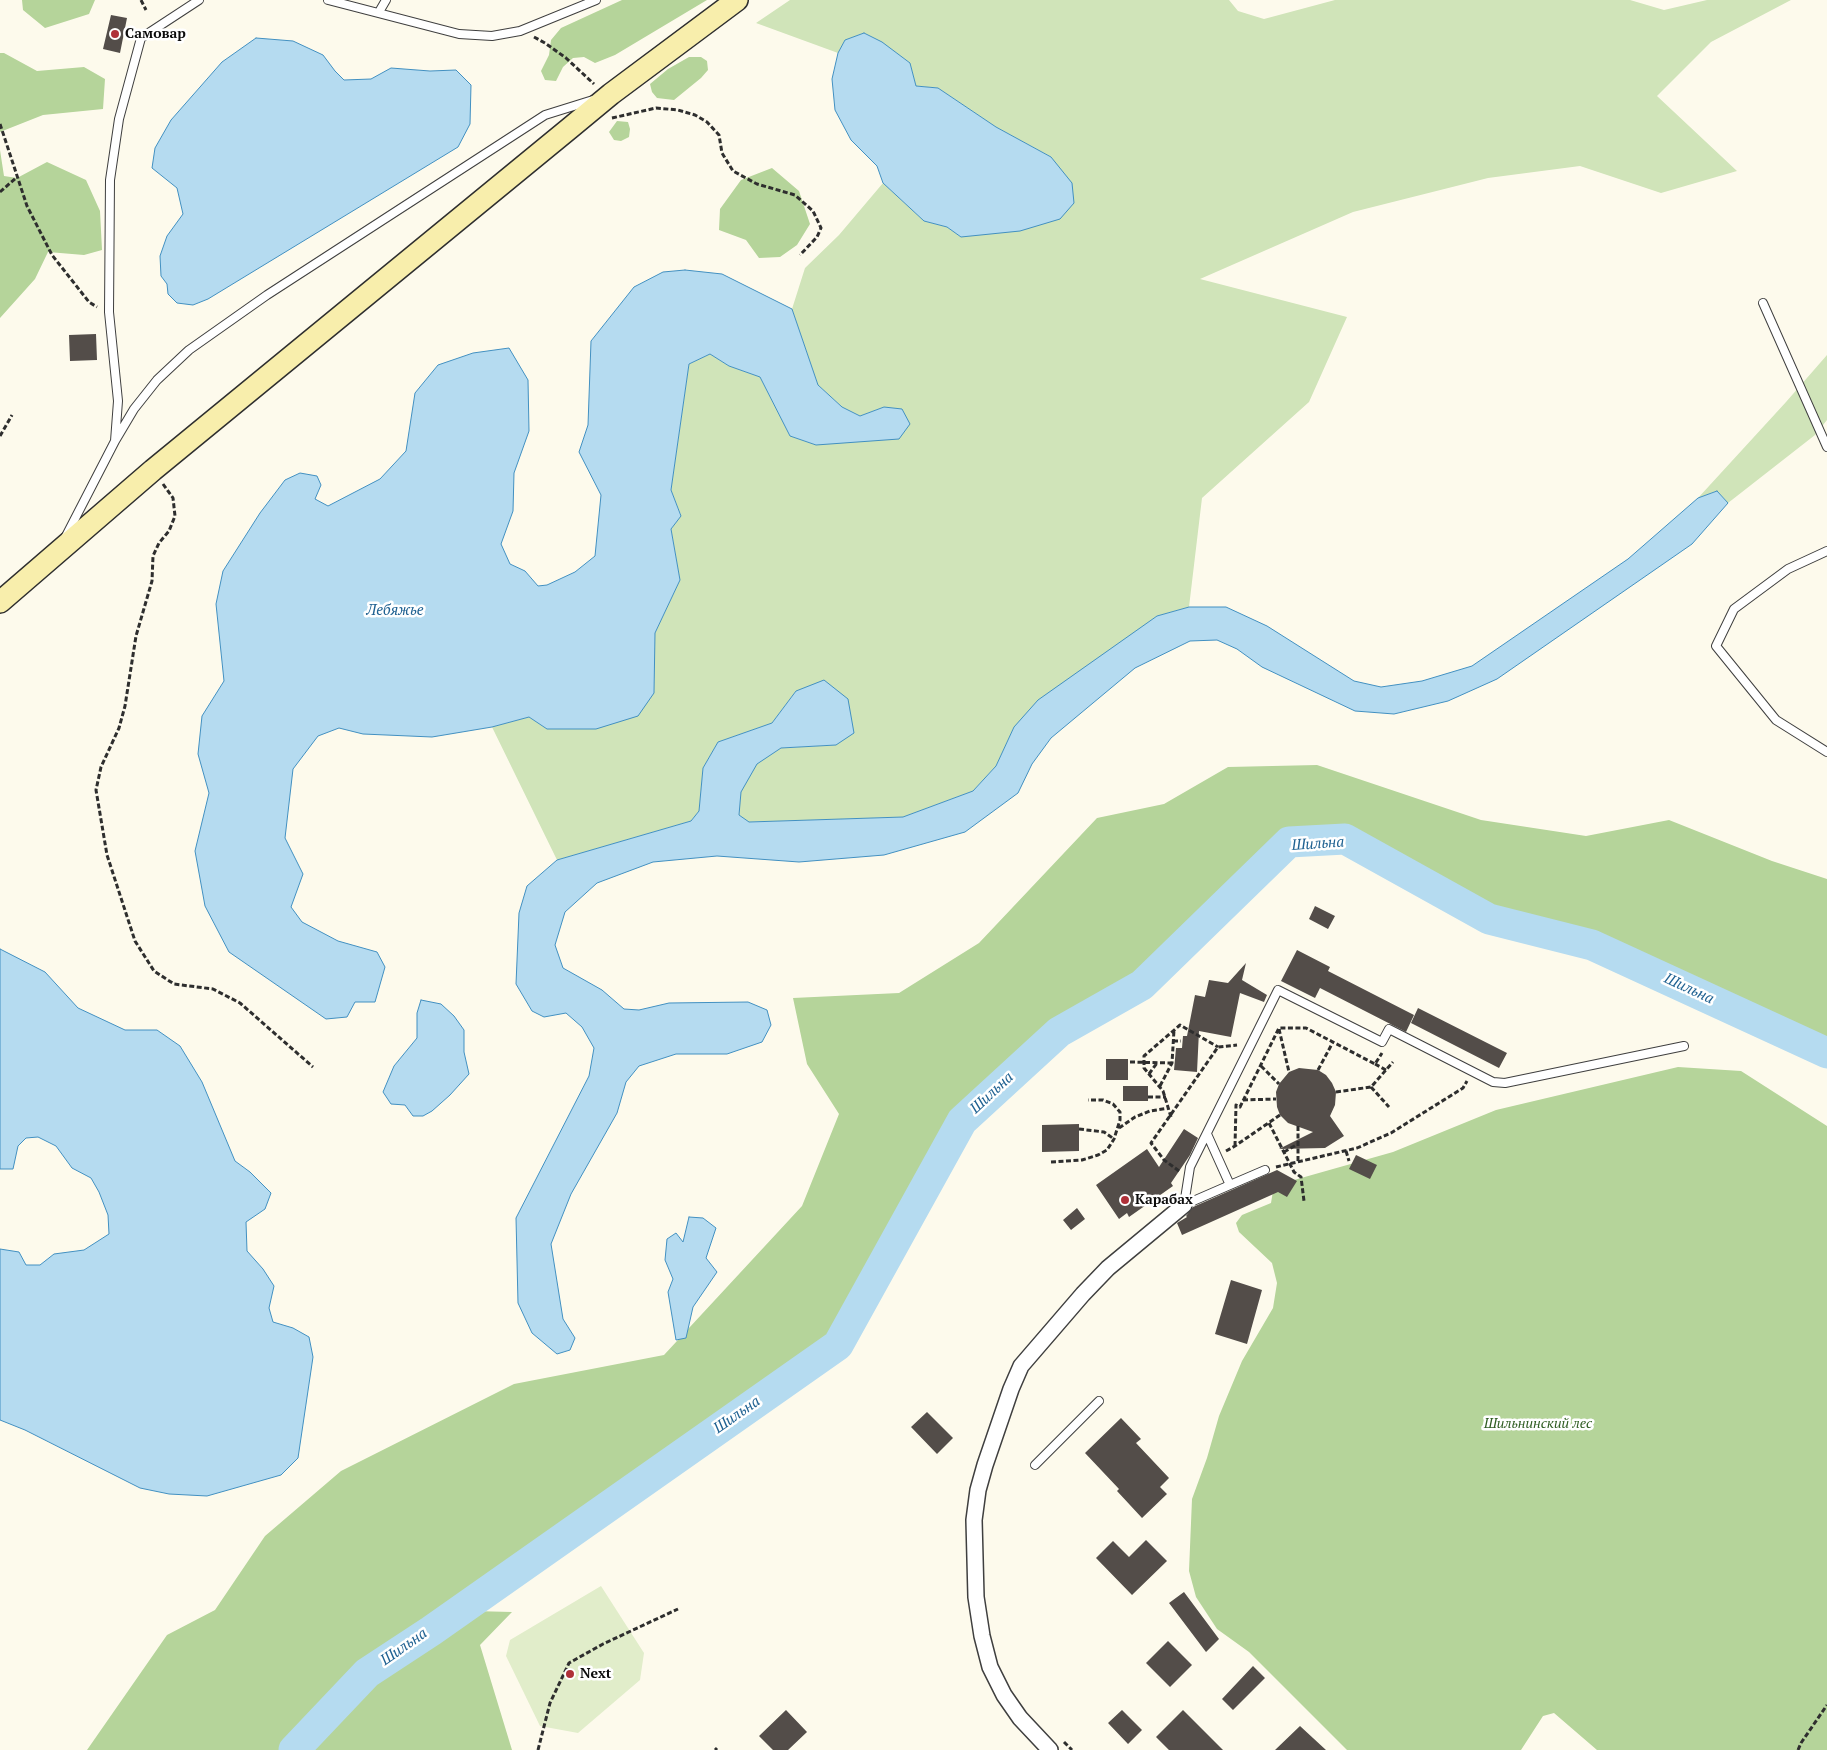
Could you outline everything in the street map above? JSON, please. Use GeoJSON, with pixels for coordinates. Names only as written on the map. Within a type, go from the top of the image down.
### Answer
{"type":"FeatureCollection","features":[{"type":"Feature","properties":{"kind":"street"},"geometry":{"type":"LineString","coordinates":[[0,602],[153,470],[611,94],[737,0]]}},
{"type":"Feature","properties":{"kind":"street"},"geometry":{"type":"LineString","coordinates":[[1050,1750],[1020,1718],[1009,1703],[990,1667],[982,1636],[976,1598],[974,1520],[978,1490],[1011,1389],[1021,1366],[1108,1268],[1184,1205]]}},
{"type":"Feature","properties":{"kind":"lane"},"geometry":{"type":"LineString","coordinates":[[115,441],[118,401],[108,312],[110,180],[119,119],[141,38],[199,0]]}},
{"type":"Feature","properties":{"kind":"lane"},"geometry":{"type":"LineString","coordinates":[[328,0],[459,34],[492,36],[520,31],[596,0]]}},
{"type":"Feature","properties":{"kind":"lane"},"geometry":{"type":"LineString","coordinates":[[379,12],[386,0]]}},
{"type":"Feature","properties":{"kind":"lane"},"geometry":{"type":"LineString","coordinates":[[58,550],[115,441],[134,409],[157,380],[189,350],[260,301],[546,116],[611,94]]}},
{"type":"Feature","properties":{"kind":"lane"},"geometry":{"type":"LineString","coordinates":[[1763,304],[1827,447]]}},
{"type":"Feature","properties":{"kind":"lane"},"geometry":{"type":"LineString","coordinates":[[1827,551],[1788,569],[1734,609],[1716,646],[1776,720],[1827,752]]}},
{"type":"Feature","properties":{"kind":"lane"},"geometry":{"type":"LineString","coordinates":[[1184,1205],[1190,1167],[1278,990],[1382,1042],[1389,1030],[1493,1082],[1505,1083],[1684,1046]]}},
{"type":"Feature","properties":{"kind":"lane"},"geometry":{"type":"LineString","coordinates":[[1207,1134],[1230,1185]]}},
{"type":"Feature","properties":{"kind":"lane"},"geometry":{"type":"LineString","coordinates":[[1184,1205],[1265,1170]]}},
{"type":"Feature","properties":{"kind":"lane"},"geometry":{"type":"LineString","coordinates":[[1035,1465],[1098,1401]]}},
{"type":"Feature","properties":{"kind":"path"},"geometry":{"type":"LineString","coordinates":[[141,0],[146,10]]}},
{"type":"Feature","properties":{"kind":"path"},"geometry":{"type":"LineString","coordinates":[[520,31],[545,43],[566,58],[589,81],[611,94]]}},
{"type":"Feature","properties":{"kind":"path"},"geometry":{"type":"LineString","coordinates":[[608,119],[656,108],[678,110],[695,115],[707,122],[719,135],[722,153],[733,171],[757,184],[795,195],[814,212],[821,228],[817,237],[800,255]]}},
{"type":"Feature","properties":{"kind":"path"},"geometry":{"type":"LineString","coordinates":[[0,124],[27,206],[52,256],[89,302],[108,312]]}},
{"type":"Feature","properties":{"kind":"path"},"geometry":{"type":"LineString","coordinates":[[0,192],[17,177]]}},
{"type":"Feature","properties":{"kind":"path"},"geometry":{"type":"LineString","coordinates":[[0,436],[12,415]]}},
{"type":"Feature","properties":{"kind":"path"},"geometry":{"type":"LineString","coordinates":[[153,470],[173,498],[175,516],[169,531],[159,543],[153,556],[152,581],[136,636],[125,706],[119,728],[101,767],[96,790],[107,855],[135,941],[154,971],[174,984],[213,989],[240,1003],[313,1067]]}},
{"type":"Feature","properties":{"kind":"path"},"geometry":{"type":"LineString","coordinates":[[1171,1117],[1166,1097],[1160,1086],[1144,1068],[1144,1056],[1180,1025],[1218,1047],[1251,1045]]}},
{"type":"Feature","properties":{"kind":"path"},"geometry":{"type":"LineString","coordinates":[[1279,1028],[1306,1028],[1386,1070]]}},
{"type":"Feature","properties":{"kind":"path"},"geometry":{"type":"LineString","coordinates":[[1235,1146],[1236,1105],[1240,1107],[1244,1100],[1279,1028]]}},
{"type":"Feature","properties":{"kind":"path"},"geometry":{"type":"LineString","coordinates":[[1279,1028],[1289,1072]]}},
{"type":"Feature","properties":{"kind":"path"},"geometry":{"type":"LineString","coordinates":[[1160,1086],[1173,1060],[1174,1030]]}},
{"type":"Feature","properties":{"kind":"path"},"geometry":{"type":"LineString","coordinates":[[1173,1041],[1181,1041]]}},
{"type":"Feature","properties":{"kind":"path"},"geometry":{"type":"LineString","coordinates":[[1318,1070],[1333,1042]]}},
{"type":"Feature","properties":{"kind":"path"},"geometry":{"type":"LineString","coordinates":[[1375,1064],[1382,1054],[1382,1042]]}},
{"type":"Feature","properties":{"kind":"path"},"geometry":{"type":"LineString","coordinates":[[1188,1177],[1164,1160],[1152,1143],[1218,1047]]}},
{"type":"Feature","properties":{"kind":"path"},"geometry":{"type":"LineString","coordinates":[[1130,1062],[1173,1060]]}},
{"type":"Feature","properties":{"kind":"path"},"geometry":{"type":"LineString","coordinates":[[1149,1074],[1158,1062]]}},
{"type":"Feature","properties":{"kind":"path"},"geometry":{"type":"LineString","coordinates":[[1336,1092],[1371,1087],[1393,1062]]}},
{"type":"Feature","properties":{"kind":"path"},"geometry":{"type":"LineString","coordinates":[[1261,1066],[1279,1084]]}},
{"type":"Feature","properties":{"kind":"path"},"geometry":{"type":"LineString","coordinates":[[1265,1170],[1357,1148],[1391,1133],[1463,1088],[1472,1072]]}},
{"type":"Feature","properties":{"kind":"path"},"geometry":{"type":"LineString","coordinates":[[1371,1087],[1388,1107]]}},
{"type":"Feature","properties":{"kind":"path"},"geometry":{"type":"LineString","coordinates":[[1148,1097],[1166,1097]]}},
{"type":"Feature","properties":{"kind":"path"},"geometry":{"type":"LineString","coordinates":[[1244,1100],[1276,1099]]}},
{"type":"Feature","properties":{"kind":"path"},"geometry":{"type":"LineString","coordinates":[[1051,1162],[1082,1160],[1107,1150],[1114,1139],[1118,1128],[1120,1112],[1113,1104],[1102,1100],[1088,1100]]}},
{"type":"Feature","properties":{"kind":"path"},"geometry":{"type":"LineString","coordinates":[[1118,1128],[1150,1111],[1169,1108]]}},
{"type":"Feature","properties":{"kind":"path"},"geometry":{"type":"LineString","coordinates":[[1216,1155],[1235,1146],[1280,1115]]}},
{"type":"Feature","properties":{"kind":"path"},"geometry":{"type":"LineString","coordinates":[[1269,1123],[1294,1172],[1301,1177],[1304,1201]]}},
{"type":"Feature","properties":{"kind":"path"},"geometry":{"type":"LineString","coordinates":[[1298,1126],[1298,1162]]}},
{"type":"Feature","properties":{"kind":"path"},"geometry":{"type":"LineString","coordinates":[[1079,1129],[1104,1132],[1114,1139]]}},
{"type":"Feature","properties":{"kind":"path"},"geometry":{"type":"LineString","coordinates":[[1284,1152],[1298,1144]]}},
{"type":"Feature","properties":{"kind":"path"},"geometry":{"type":"LineString","coordinates":[[1346,1150],[1349,1161]]}},
{"type":"Feature","properties":{"kind":"path"},"geometry":{"type":"LineString","coordinates":[[1292,1176],[1294,1172]]}},
{"type":"Feature","properties":{"kind":"path"},"geometry":{"type":"LineString","coordinates":[[538,1750],[550,1703],[569,1663],[603,1644],[678,1609]]}},
{"type":"Feature","properties":{"kind":"path"},"geometry":{"type":"LineString","coordinates":[[1798,1750],[1800,1744],[1827,1705]]}},
{"type":"Feature","properties":{"kind":"green space"},"geometry":{"type":"Polygon","coordinates":[[[22,0],[95,0],[89,14],[45,28],[23,10],[22,0]]]}},
{"type":"Feature","properties":{"kind":"green space"},"geometry":{"type":"Polygon","coordinates":[[[622,0],[707,0],[615,55],[595,63],[584,57],[573,58],[563,67],[556,81],[545,80],[541,71],[549,55],[551,40],[561,28],[622,0]]]}},
{"type":"Feature","properties":{"kind":"green space"},"geometry":{"type":"Polygon","coordinates":[[[790,0],[1229,0],[1238,11],[1264,19],[1335,0],[1630,0],[1664,10],[1707,0],[1791,0],[1711,42],[1657,96],[1737,171],[1661,193],[1580,166],[1488,178],[1353,212],[1200,279],[1347,317],[1309,402],[1202,498],[1189,607],[1157,616],[1014,727],[996,766],[973,791],[903,817],[748,822],[739,815],[741,792],[756,764],[781,748],[836,745],[796,691],[772,723],[718,742],[703,768],[699,811],[691,821],[557,860],[492,727],[529,717],[547,729],[654,693],[655,633],[680,580],[671,529],[681,515],[671,490],[689,364],[710,354],[729,366],[760,377],[790,436],[816,445],[884,407],[860,416],[842,407],[818,385],[792,309],[805,268],[839,235],[883,183],[924,221],[947,227],[961,237],[1051,157],[996,127],[938,88],[916,86],[910,63],[881,42],[864,33],[845,40],[838,53],[756,23],[790,0]]]}},
{"type":"Feature","properties":{"kind":"green space"},"geometry":{"type":"Polygon","coordinates":[[[0,53],[4,53],[37,71],[84,67],[105,79],[103,109],[43,115],[0,132],[0,53]]]}},
{"type":"Feature","properties":{"kind":"green space"},"geometry":{"type":"Polygon","coordinates":[[[689,57],[701,57],[707,61],[708,70],[674,100],[657,98],[652,92],[650,84],[668,69],[689,57]]]}},
{"type":"Feature","properties":{"kind":"green space"},"geometry":{"type":"Polygon","coordinates":[[[617,121],[628,122],[630,129],[629,137],[621,141],[614,140],[609,132],[617,121]]]}},
{"type":"Feature","properties":{"kind":"green space"},"geometry":{"type":"Polygon","coordinates":[[[0,150],[4,176],[17,178],[47,162],[86,180],[100,211],[102,250],[84,255],[48,252],[35,279],[0,318],[0,150]]]}},
{"type":"Feature","properties":{"kind":"green space"},"geometry":{"type":"Polygon","coordinates":[[[772,168],[799,191],[810,224],[797,245],[780,257],[759,258],[746,240],[719,230],[720,209],[741,180],[772,168]]]}},
{"type":"Feature","properties":{"kind":"green space"},"geometry":{"type":"Polygon","coordinates":[[[1827,355],[1827,420],[1815,435],[1728,503],[1717,491],[1698,498],[1786,402],[1827,355]]]}},
{"type":"Feature","properties":{"kind":"green space"},"geometry":{"type":"Polygon","coordinates":[[[1317,765],[1481,820],[1586,836],[1669,820],[1772,861],[1827,879],[1827,1053],[1592,945],[1489,919],[1345,839],[1289,842],[1142,985],[1059,1032],[962,1121],[838,1345],[435,1628],[473,1611],[512,1612],[480,1645],[512,1750],[87,1750],[167,1635],[215,1610],[265,1536],[341,1471],[514,1384],[664,1355],[802,1206],[839,1114],[807,1064],[793,998],[899,993],[979,943],[1097,818],[1164,804],[1228,767],[1317,765]]]}},
{"type":"Feature","properties":{"kind":"green space","name":"Шильнинский лес"},"geometry":{"type":"Polygon","coordinates":[[[1678,1067],[1741,1071],[1827,1126],[1827,1750],[1597,1750],[1554,1713],[1543,1716],[1521,1750],[1347,1750],[1249,1652],[1217,1629],[1196,1597],[1189,1571],[1192,1499],[1207,1458],[1219,1416],[1242,1361],[1273,1308],[1277,1283],[1272,1263],[1239,1232],[1236,1223],[1242,1215],[1271,1203],[1273,1191],[1280,1184],[1393,1152],[1496,1110],[1678,1067]]]}},
{"type":"Feature","properties":{"kind":"green space"},"geometry":{"type":"Polygon","coordinates":[[[601,1586],[644,1653],[640,1680],[578,1733],[540,1726],[506,1656],[510,1640],[601,1586]]]}},
{"type":"Feature","properties":{"kind":"water"},"geometry":{"type":"Polygon","coordinates":[[[864,33],[882,42],[910,63],[916,86],[938,88],[996,127],[1051,157],[1072,183],[1074,203],[1060,219],[1020,231],[961,237],[947,227],[924,221],[883,183],[877,166],[851,140],[835,110],[832,79],[838,53],[845,40],[864,33]]]}},
{"type":"Feature","properties":{"kind":"water"},"geometry":{"type":"Polygon","coordinates":[[[256,38],[293,41],[323,55],[344,80],[371,79],[391,68],[430,71],[456,70],[471,85],[470,124],[458,147],[208,299],[193,305],[177,303],[168,294],[167,284],[161,276],[160,256],[167,236],[183,214],[177,188],[152,168],[155,148],[171,120],[222,62],[256,38]]]}},
{"type":"Feature","properties":{"kind":"water","name":"Лебяжье"},"geometry":{"type":"Polygon","coordinates":[[[685,270],[722,274],[792,309],[818,385],[842,407],[860,416],[884,407],[902,409],[910,424],[899,439],[816,445],[790,436],[760,377],[729,366],[710,354],[689,364],[671,490],[681,516],[671,529],[680,580],[655,633],[654,693],[638,716],[596,729],[547,729],[529,717],[492,727],[432,737],[363,734],[339,728],[318,736],[293,769],[285,838],[303,874],[291,907],[302,922],[338,941],[377,952],[385,967],[375,1002],[355,1002],[347,1017],[326,1019],[229,952],[205,906],[195,851],[209,793],[198,754],[202,716],[224,681],[216,604],[223,571],[260,513],[285,480],[300,473],[317,476],[321,485],[315,499],[328,506],[380,479],[406,451],[415,393],[438,365],[473,353],[509,348],[528,380],[529,431],[514,473],[513,511],[501,544],[510,564],[525,571],[538,586],[547,585],[575,572],[595,556],[601,495],[579,452],[588,425],[591,341],[634,287],[663,272],[685,270]]]}},
{"type":"Feature","properties":{"kind":"water"},"geometry":{"type":"Polygon","coordinates":[[[1717,491],[1728,503],[1692,544],[1497,679],[1448,701],[1394,714],[1355,711],[1262,667],[1237,649],[1217,640],[1190,641],[1135,668],[1051,738],[1032,764],[1018,793],[965,832],[884,855],[799,862],[717,856],[653,862],[597,883],[565,912],[555,945],[563,968],[602,990],[624,1009],[639,1010],[669,1003],[748,1002],[767,1010],[771,1025],[762,1042],[727,1054],[676,1054],[639,1066],[626,1082],[617,1113],[571,1194],[551,1244],[563,1319],[575,1338],[570,1350],[557,1354],[532,1333],[518,1303],[516,1218],[589,1076],[594,1048],[582,1027],[566,1013],[544,1017],[532,1011],[516,984],[519,913],[527,886],[557,860],[691,821],[699,811],[703,768],[718,742],[772,723],[796,691],[824,680],[848,699],[854,733],[836,745],[781,748],[757,764],[741,792],[739,815],[749,822],[903,817],[973,791],[996,766],[1014,727],[1038,700],[1157,616],[1189,607],[1226,607],[1267,626],[1354,681],[1381,687],[1422,681],[1472,666],[1628,559],[1698,498],[1717,491]]]}},
{"type":"Feature","properties":{"kind":"water"},"geometry":{"type":"Polygon","coordinates":[[[0,949],[45,972],[78,1008],[125,1030],[157,1030],[180,1046],[202,1082],[235,1161],[250,1172],[271,1193],[265,1209],[246,1222],[247,1251],[263,1269],[274,1286],[269,1308],[273,1322],[293,1328],[309,1337],[313,1357],[298,1458],[281,1475],[207,1496],[169,1494],[140,1488],[25,1430],[0,1420],[0,1249],[19,1252],[26,1265],[40,1265],[54,1254],[84,1250],[109,1234],[108,1215],[91,1178],[72,1168],[56,1146],[38,1137],[26,1138],[18,1146],[13,1169],[0,1169],[0,949]]]}},
{"type":"Feature","properties":{"kind":"water"},"geometry":{"type":"Polygon","coordinates":[[[421,1000],[441,1004],[454,1016],[464,1030],[464,1052],[469,1074],[432,1111],[423,1116],[413,1116],[405,1105],[391,1104],[383,1092],[394,1066],[417,1038],[417,1013],[421,1000]]]}},
{"type":"Feature","properties":{"kind":"water"},"geometry":{"type":"Polygon","coordinates":[[[689,1217],[703,1218],[716,1228],[706,1258],[717,1272],[693,1307],[686,1338],[676,1340],[668,1292],[673,1279],[665,1260],[667,1239],[676,1233],[683,1242],[689,1217]]]}},
{"type":"Feature","properties":{"kind":"building","name":"Самовар"},"geometry":{"type":"Polygon","coordinates":[[[111,15],[127,18],[120,53],[103,49],[111,15]]]}},
{"type":"Feature","properties":{"kind":"building"},"geometry":{"type":"Polygon","coordinates":[[[96,334],[97,360],[70,361],[69,335],[96,334]]]}},
{"type":"Feature","properties":{"kind":"building"},"geometry":{"type":"Polygon","coordinates":[[[1315,906],[1335,916],[1328,929],[1309,919],[1315,906]]]}},
{"type":"Feature","properties":{"kind":"building"},"geometry":{"type":"Polygon","coordinates":[[[1297,950],[1330,967],[1328,971],[1414,1015],[1406,1032],[1320,988],[1315,998],[1281,981],[1297,950]]]}},
{"type":"Feature","properties":{"kind":"building"},"geometry":{"type":"Polygon","coordinates":[[[1246,963],[1242,980],[1267,995],[1264,1002],[1240,993],[1231,1037],[1199,1031],[1197,1072],[1174,1070],[1176,1048],[1182,1048],[1183,1036],[1187,1036],[1195,995],[1205,997],[1209,980],[1228,983],[1246,963]]]}},
{"type":"Feature","properties":{"kind":"building"},"geometry":{"type":"Polygon","coordinates":[[[1418,1008],[1507,1053],[1499,1068],[1411,1023],[1418,1008]]]}},
{"type":"Feature","properties":{"kind":"building"},"geometry":{"type":"Polygon","coordinates":[[[1106,1059],[1128,1059],[1128,1080],[1106,1080],[1106,1059]]]}},
{"type":"Feature","properties":{"kind":"building"},"geometry":{"type":"Polygon","coordinates":[[[1299,1068],[1318,1070],[1326,1075],[1336,1092],[1335,1105],[1330,1116],[1344,1136],[1325,1148],[1279,1149],[1313,1132],[1288,1123],[1280,1115],[1277,1107],[1276,1092],[1279,1084],[1289,1072],[1299,1068]]]}},
{"type":"Feature","properties":{"kind":"building"},"geometry":{"type":"Polygon","coordinates":[[[1123,1086],[1148,1086],[1148,1101],[1123,1101],[1123,1086]]]}},
{"type":"Feature","properties":{"kind":"building"},"geometry":{"type":"Polygon","coordinates":[[[1079,1124],[1079,1151],[1042,1152],[1042,1125],[1079,1124]]]}},
{"type":"Feature","properties":{"kind":"building"},"geometry":{"type":"Polygon","coordinates":[[[1184,1129],[1198,1138],[1190,1155],[1171,1183],[1173,1186],[1129,1217],[1127,1213],[1119,1219],[1096,1185],[1147,1149],[1159,1167],[1184,1129]]]}},
{"type":"Feature","properties":{"kind":"building"},"geometry":{"type":"Polygon","coordinates":[[[1356,1155],[1377,1165],[1370,1179],[1349,1169],[1356,1155]]]}},
{"type":"Feature","properties":{"kind":"building"},"geometry":{"type":"Polygon","coordinates":[[[1277,1170],[1297,1181],[1287,1197],[1278,1192],[1182,1235],[1177,1223],[1187,1217],[1193,1207],[1277,1170]]]}},
{"type":"Feature","properties":{"kind":"building"},"geometry":{"type":"Polygon","coordinates":[[[1077,1208],[1085,1219],[1071,1230],[1063,1220],[1077,1208]]]}},
{"type":"Feature","properties":{"kind":"building"},"geometry":{"type":"Polygon","coordinates":[[[1231,1280],[1262,1290],[1247,1344],[1215,1334],[1231,1280]]]}},
{"type":"Feature","properties":{"kind":"building"},"geometry":{"type":"Polygon","coordinates":[[[927,1412],[953,1438],[937,1454],[911,1427],[927,1412]]]}},
{"type":"Feature","properties":{"kind":"building"},"geometry":{"type":"Polygon","coordinates":[[[1121,1418],[1141,1439],[1136,1443],[1169,1478],[1160,1487],[1167,1494],[1142,1518],[1117,1491],[1119,1489],[1085,1453],[1121,1418]]]}},
{"type":"Feature","properties":{"kind":"building"},"geometry":{"type":"Polygon","coordinates":[[[1146,1540],[1167,1561],[1132,1595],[1096,1558],[1113,1541],[1129,1557],[1146,1540]]]}},
{"type":"Feature","properties":{"kind":"building"},"geometry":{"type":"Polygon","coordinates":[[[1184,1592],[1219,1639],[1206,1652],[1169,1603],[1184,1592]]]}},
{"type":"Feature","properties":{"kind":"building"},"geometry":{"type":"Polygon","coordinates":[[[1168,1641],[1192,1665],[1170,1687],[1146,1663],[1168,1641]]]}},
{"type":"Feature","properties":{"kind":"building"},"geometry":{"type":"Polygon","coordinates":[[[1253,1666],[1265,1678],[1233,1710],[1222,1699],[1253,1666]]]}},
{"type":"Feature","properties":{"kind":"building"},"geometry":{"type":"Polygon","coordinates":[[[786,1710],[807,1732],[788,1750],[773,1750],[759,1736],[786,1710]]]}},
{"type":"Feature","properties":{"kind":"building"},"geometry":{"type":"Polygon","coordinates":[[[1122,1710],[1142,1730],[1128,1744],[1108,1723],[1122,1710]]]}},
{"type":"Feature","properties":{"kind":"building"},"geometry":{"type":"Polygon","coordinates":[[[1183,1710],[1223,1750],[1169,1750],[1156,1737],[1183,1710]]]}},
{"type":"Feature","properties":{"kind":"building"},"geometry":{"type":"Polygon","coordinates":[[[1300,1726],[1326,1750],[1275,1750],[1300,1726]]]}},
{"type":"Feature","properties":{"kind":"waterway","name":"Шильна"},"geometry":{"type":"LineString","coordinates":[[294,1750],[367,1673],[431,1631],[838,1345],[962,1121],[1059,1032],[1142,985],[1289,842],[1345,839],[1489,919],[1592,945],[1827,1053]]}},
{"type":"Feature","properties":{"kind":"place","name":"Самовар"},"geometry":{"type":"Point","coordinates":[115,34]}},
{"type":"Feature","properties":{"kind":"place","name":"Карабах"},"geometry":{"type":"Point","coordinates":[1125,1200]}},
{"type":"Feature","properties":{"kind":"place","name":"Next"},"geometry":{"type":"Point","coordinates":[570,1674]}}]}
